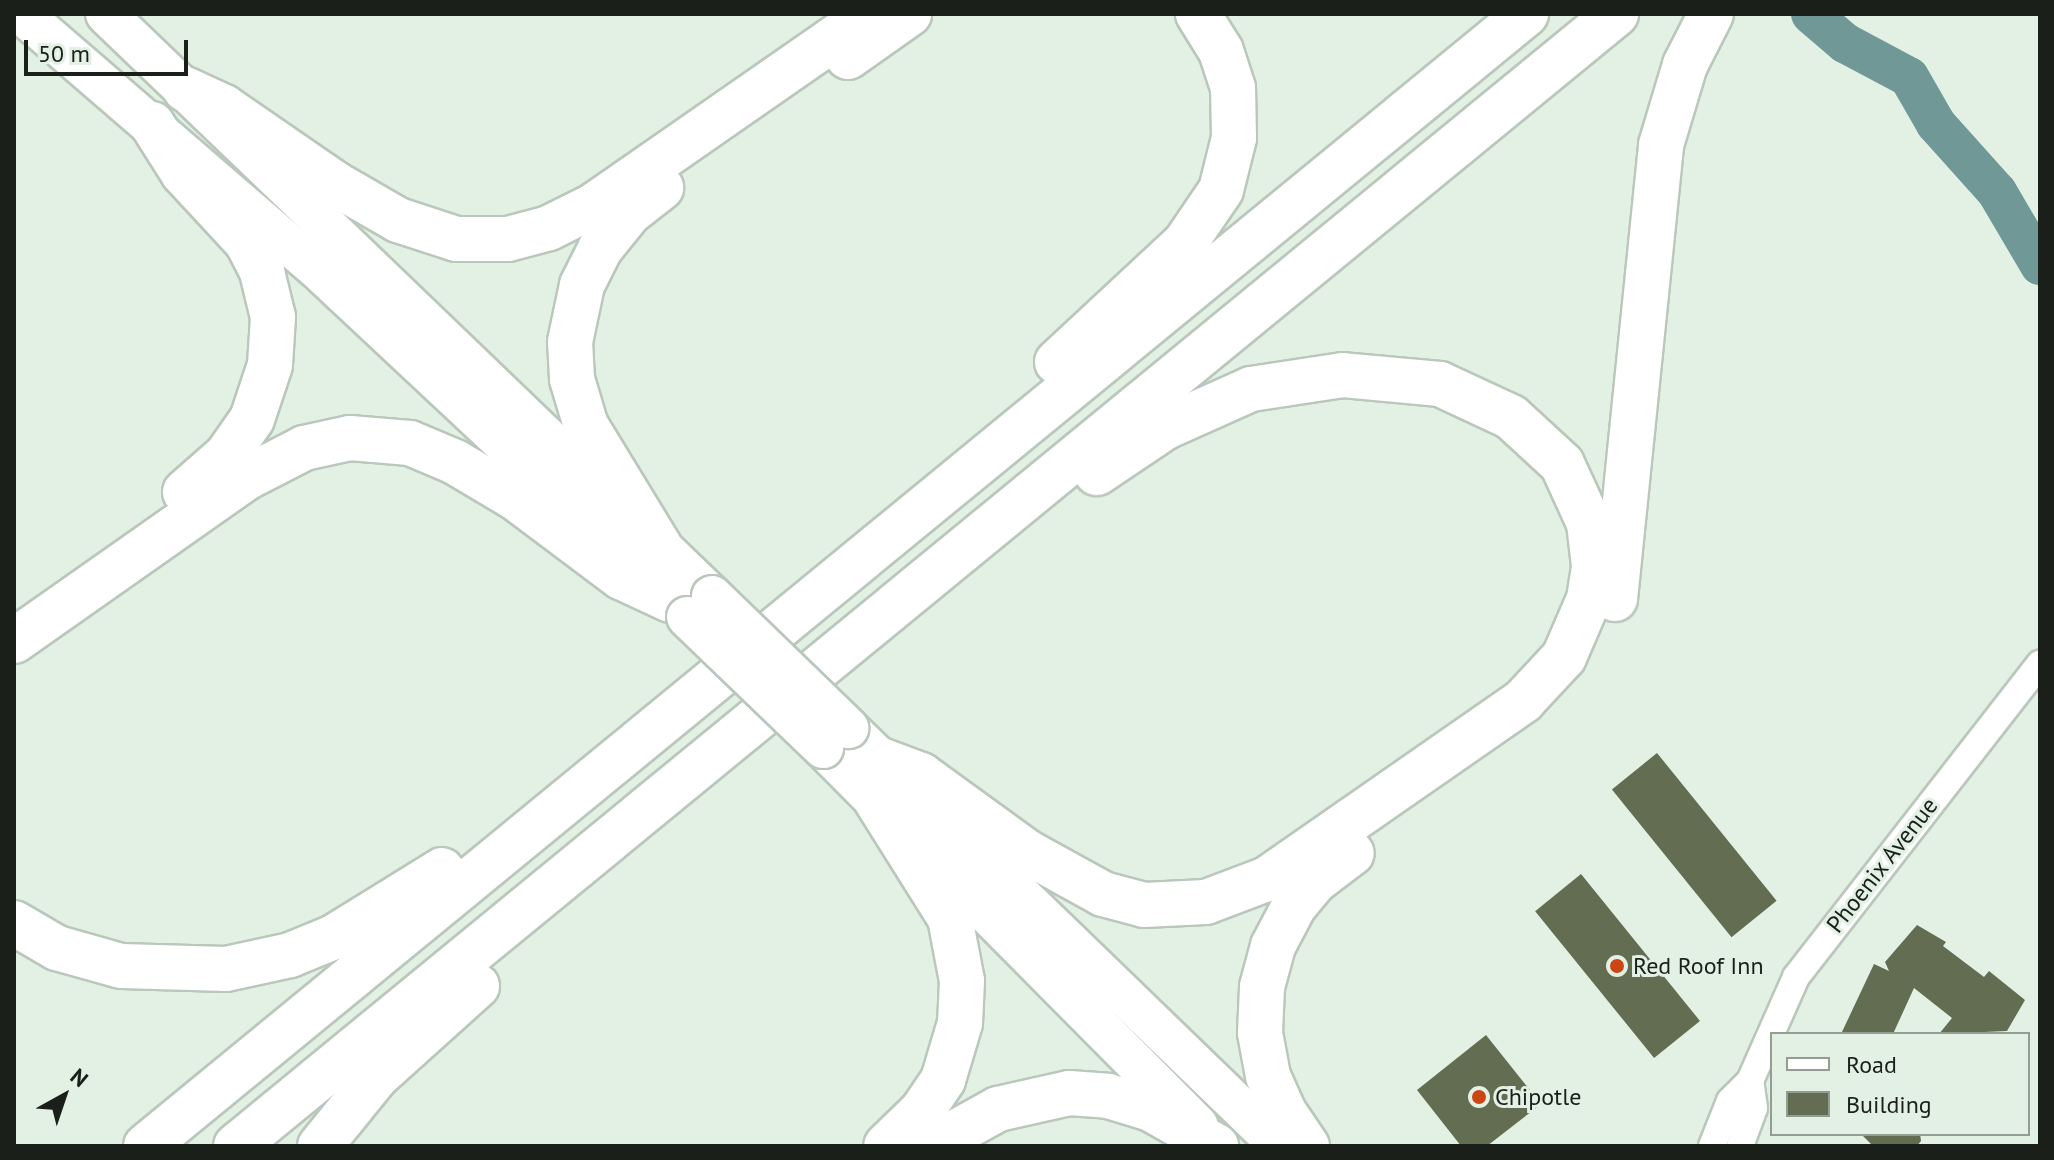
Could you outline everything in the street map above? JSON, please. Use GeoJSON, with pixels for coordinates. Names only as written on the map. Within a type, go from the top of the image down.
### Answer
{"type":"FeatureCollection","features":[{"type":"Feature","properties":{"kind":"highway"},"geometry":{"type":"LineString","coordinates":[[185,89],[224,107],[334,183],[398,220],[456,239],[508,239],[549,228],[593,206],[869,14]]}},
{"type":"Feature","properties":{"kind":"highway"},"geometry":{"type":"LineString","coordinates":[[660,547],[601,455],[575,394],[572,325],[590,268],[611,234],[639,205],[909,14]]}},
{"type":"Feature","properties":{"kind":"highway"},"geometry":{"type":"LineString","coordinates":[[886,539],[922,482],[1167,261],[1216,199],[1232,153],[1235,101],[1221,51],[1198,14]]}},
{"type":"Feature","properties":{"kind":"highway"},"geometry":{"type":"LineString","coordinates":[[146,1146],[1526,14]]}},
{"type":"Feature","properties":{"kind":"highway"},"geometry":{"type":"LineString","coordinates":[[236,1146],[1616,14]]}},
{"type":"Feature","properties":{"kind":"highway"},"geometry":{"type":"LineString","coordinates":[[1307,1146],[1276,1096],[1260,1033],[1265,974],[1288,915],[1323,874],[1552,712],[1580,681],[1608,629],[1620,571],[1661,145],[1685,65],[1711,14]]}},
{"type":"Feature","properties":{"kind":"highway"},"geometry":{"type":"LineString","coordinates":[[14,611],[210,472],[247,427],[266,383],[273,331],[262,272],[240,233],[183,173],[152,124]]}},
{"type":"Feature","properties":{"kind":"highway"},"geometry":{"type":"LineString","coordinates":[[886,1146],[922,1111],[943,1080],[960,1023],[962,981],[950,918],[879,780],[921,775],[1027,852],[1103,894],[1158,906],[1222,898],[1289,865],[1523,701],[1553,672],[1574,639],[1589,599],[1594,566],[1580,495],[1562,464],[1530,431],[1451,387],[1368,374],[1291,380],[1209,405],[1119,457],[1018,533],[955,556]]}},
{"type":"Feature","properties":{"kind":"highway"},"geometry":{"type":"LineString","coordinates":[[14,641],[256,472],[304,448],[350,438],[395,440],[448,458],[514,497],[621,577],[690,604]]}},
{"type":"Feature","properties":{"kind":"highway"},"geometry":{"type":"LineString","coordinates":[[320,1146],[376,1077],[636,849],[672,791]]}},
{"type":"Feature","properties":{"kind":"highway"},"geometry":{"type":"LineString","coordinates":[[14,923],[57,948],[121,966],[181,971],[242,967],[323,943],[461,858],[515,843]]}},
{"type":"Feature","properties":{"kind":"highway"},"geometry":{"type":"LineString","coordinates":[[931,1146],[998,1109],[1069,1093],[1108,1096],[1151,1109],[1217,1146]]}},
{"type":"Feature","properties":{"kind":"main road"},"geometry":{"type":"LineString","coordinates":[[22,14],[152,124],[690,604],[1280,1146]]}},
{"type":"Feature","properties":{"kind":"main road"},"geometry":{"type":"LineString","coordinates":[[106,14],[660,547],[690,604]]}},
{"type":"Feature","properties":{"kind":"main road"},"geometry":{"type":"LineString","coordinates":[[14,25],[55,42]]}},
{"type":"Feature","properties":{"kind":"main road"},"geometry":{"type":"LineString","coordinates":[[879,780],[1217,1146]]}},
{"type":"Feature","properties":{"kind":"street","name":"Phoenix Avenue"},"geometry":{"type":"LineString","coordinates":[[1712,1146],[1730,1101],[1750,1081],[1782,1002],[1809,958],[2040,664]]}},
{"type":"Feature","properties":{"kind":"street","name":"Phoenix Avenue"},"geometry":{"type":"LineString","coordinates":[[1740,1146],[1754,1108],[1750,1081]]}},
{"type":"Feature","properties":{"kind":"building","name":"Red Roof Inn"},"geometry":{"type":"Polygon","coordinates":[[[1657,753],[1777,901],[1731,937],[1612,790],[1657,753]]]}},
{"type":"Feature","properties":{"kind":"building","name":"Red Roof Inn"},"geometry":{"type":"Polygon","coordinates":[[[1581,874],[1700,1021],[1654,1058],[1535,911],[1581,874]]]}},
{"type":"Feature","properties":{"kind":"building"},"geometry":{"type":"Polygon","coordinates":[[[1917,925],[1946,942],[1943,946],[1984,977],[1989,971],[2025,1000],[2007,1031],[1941,1032],[1952,1018],[1914,988],[1894,1032],[1842,1032],[1874,964],[1889,971],[1885,962],[1917,925]]]}},
{"type":"Feature","properties":{"kind":"building","name":"Chipotle"},"geometry":{"type":"Polygon","coordinates":[[[1486,1035],[1541,1104],[1487,1146],[1461,1146],[1417,1090],[1486,1035]]]}},
{"type":"Feature","properties":{"kind":"building"},"geometry":{"type":"Polygon","coordinates":[[[1863,1136],[1920,1136],[1917,1146],[1873,1146],[1863,1136]]]}},
{"type":"Feature","properties":{"kind":"waterway"},"geometry":{"type":"LineString","coordinates":[[1811,14],[1845,43],[1909,77],[1936,124],[1997,192],[2040,265]]}},
{"type":"Feature","properties":{"kind":"place","name":"Red Roof Inn"},"geometry":{"type":"Point","coordinates":[1617,966]}},
{"type":"Feature","properties":{"kind":"place","name":"Chipotle"},"geometry":{"type":"Point","coordinates":[1479,1097]}}]}
